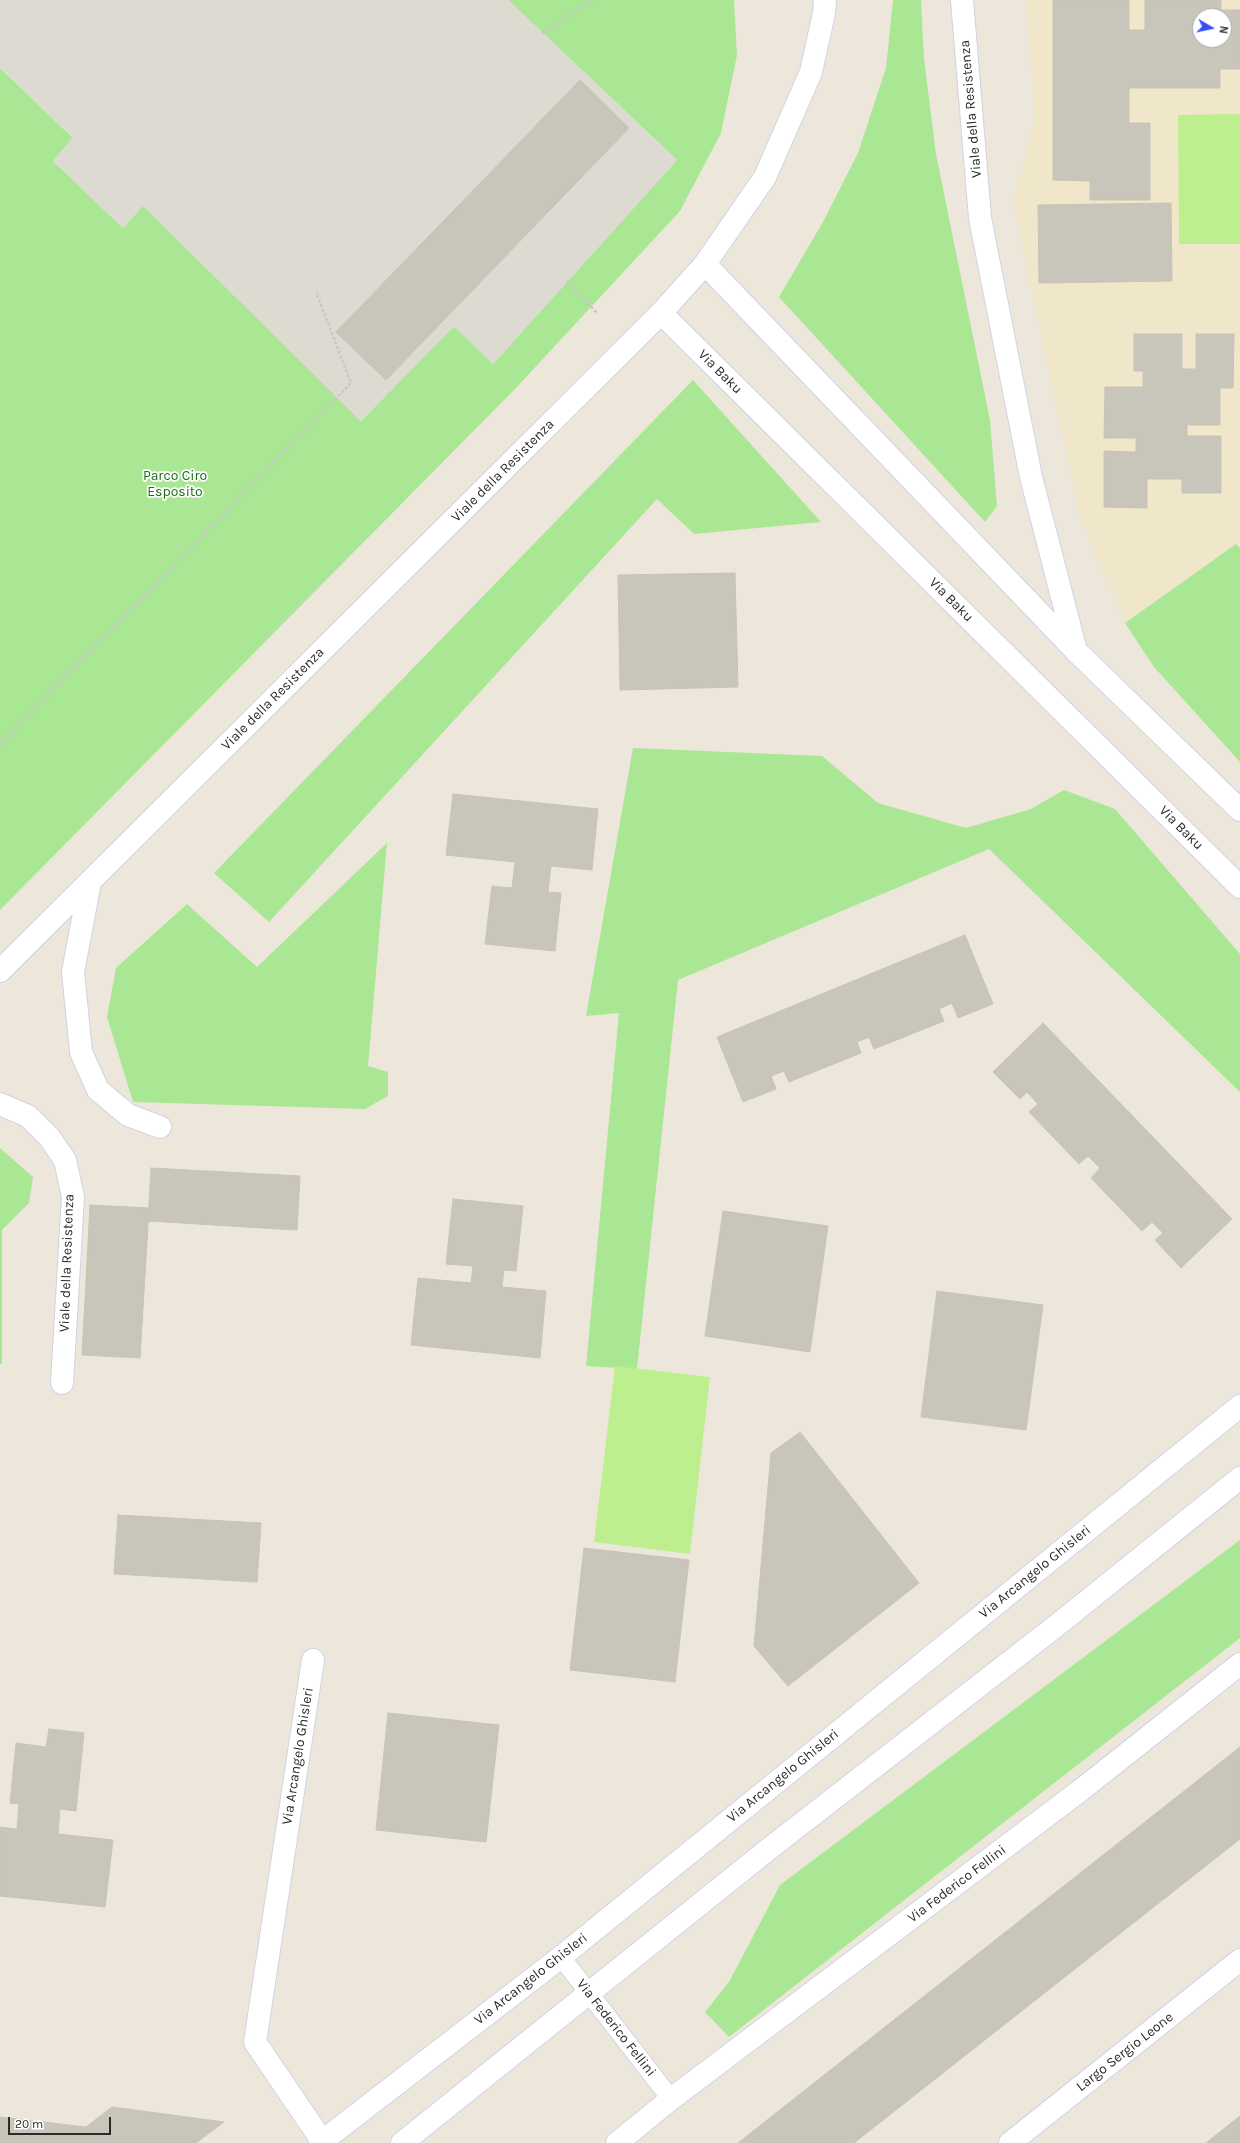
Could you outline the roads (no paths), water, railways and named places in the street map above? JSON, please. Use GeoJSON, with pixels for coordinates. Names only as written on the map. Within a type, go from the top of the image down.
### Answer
{"type":"FeatureCollection","features":[{"type":"Feature","properties":{"kind":"street","name":"Viale della Resistenza"},"geometry":{"type":"LineString","coordinates":[[0,971],[661,313],[705,264],[765,177],[811,72],[824,13],[825,0]]}},
{"type":"Feature","properties":{"kind":"street","name":"Viale della Resistenza"},"geometry":{"type":"LineString","coordinates":[[962,0],[980,218],[1031,477],[1076,651]]}},
{"type":"Feature","properties":{"kind":"street"},"geometry":{"type":"LineString","coordinates":[[705,264],[1076,651],[1240,810]]}},
{"type":"Feature","properties":{"kind":"street","name":"Via Baku"},"geometry":{"type":"LineString","coordinates":[[661,313],[1240,887]]}},
{"type":"Feature","properties":{"kind":"street"},"geometry":{"type":"LineString","coordinates":[[90,882],[73,972],[81,1052],[98,1090],[128,1115],[160,1127]]}},
{"type":"Feature","properties":{"kind":"street","name":"Viale della Resistenza"},"geometry":{"type":"LineString","coordinates":[[0,1104],[28,1116],[49,1137],[65,1160],[72,1197],[62,1383]]}},
{"type":"Feature","properties":{"kind":"street","name":"Via Arcangelo Ghisleri"},"geometry":{"type":"LineString","coordinates":[[313,1660],[255,2042],[321,2142],[561,1957],[1240,1406]]}},
{"type":"Feature","properties":{"kind":"street"},"geometry":{"type":"LineString","coordinates":[[402,2143],[770,1848],[1056,1626],[1240,1478]]}},
{"type":"Feature","properties":{"kind":"street","name":"Via Federico Fellini"},"geometry":{"type":"LineString","coordinates":[[617,2143],[671,2099],[1081,1790],[1240,1664]]}},
{"type":"Feature","properties":{"kind":"street","name":"Largo Sergio Leone"},"geometry":{"type":"LineString","coordinates":[[1010,2143],[1240,1960]]}},
{"type":"Feature","properties":{"kind":"lane","name":"Via Federico Fellini"},"geometry":{"type":"LineString","coordinates":[[561,1957],[671,2099]]}},
{"type":"Feature","properties":{"kind":"park label","name":"Parco Ciro Esposito"},"geometry":{"type":"Point","coordinates":[175,484]}}]}
